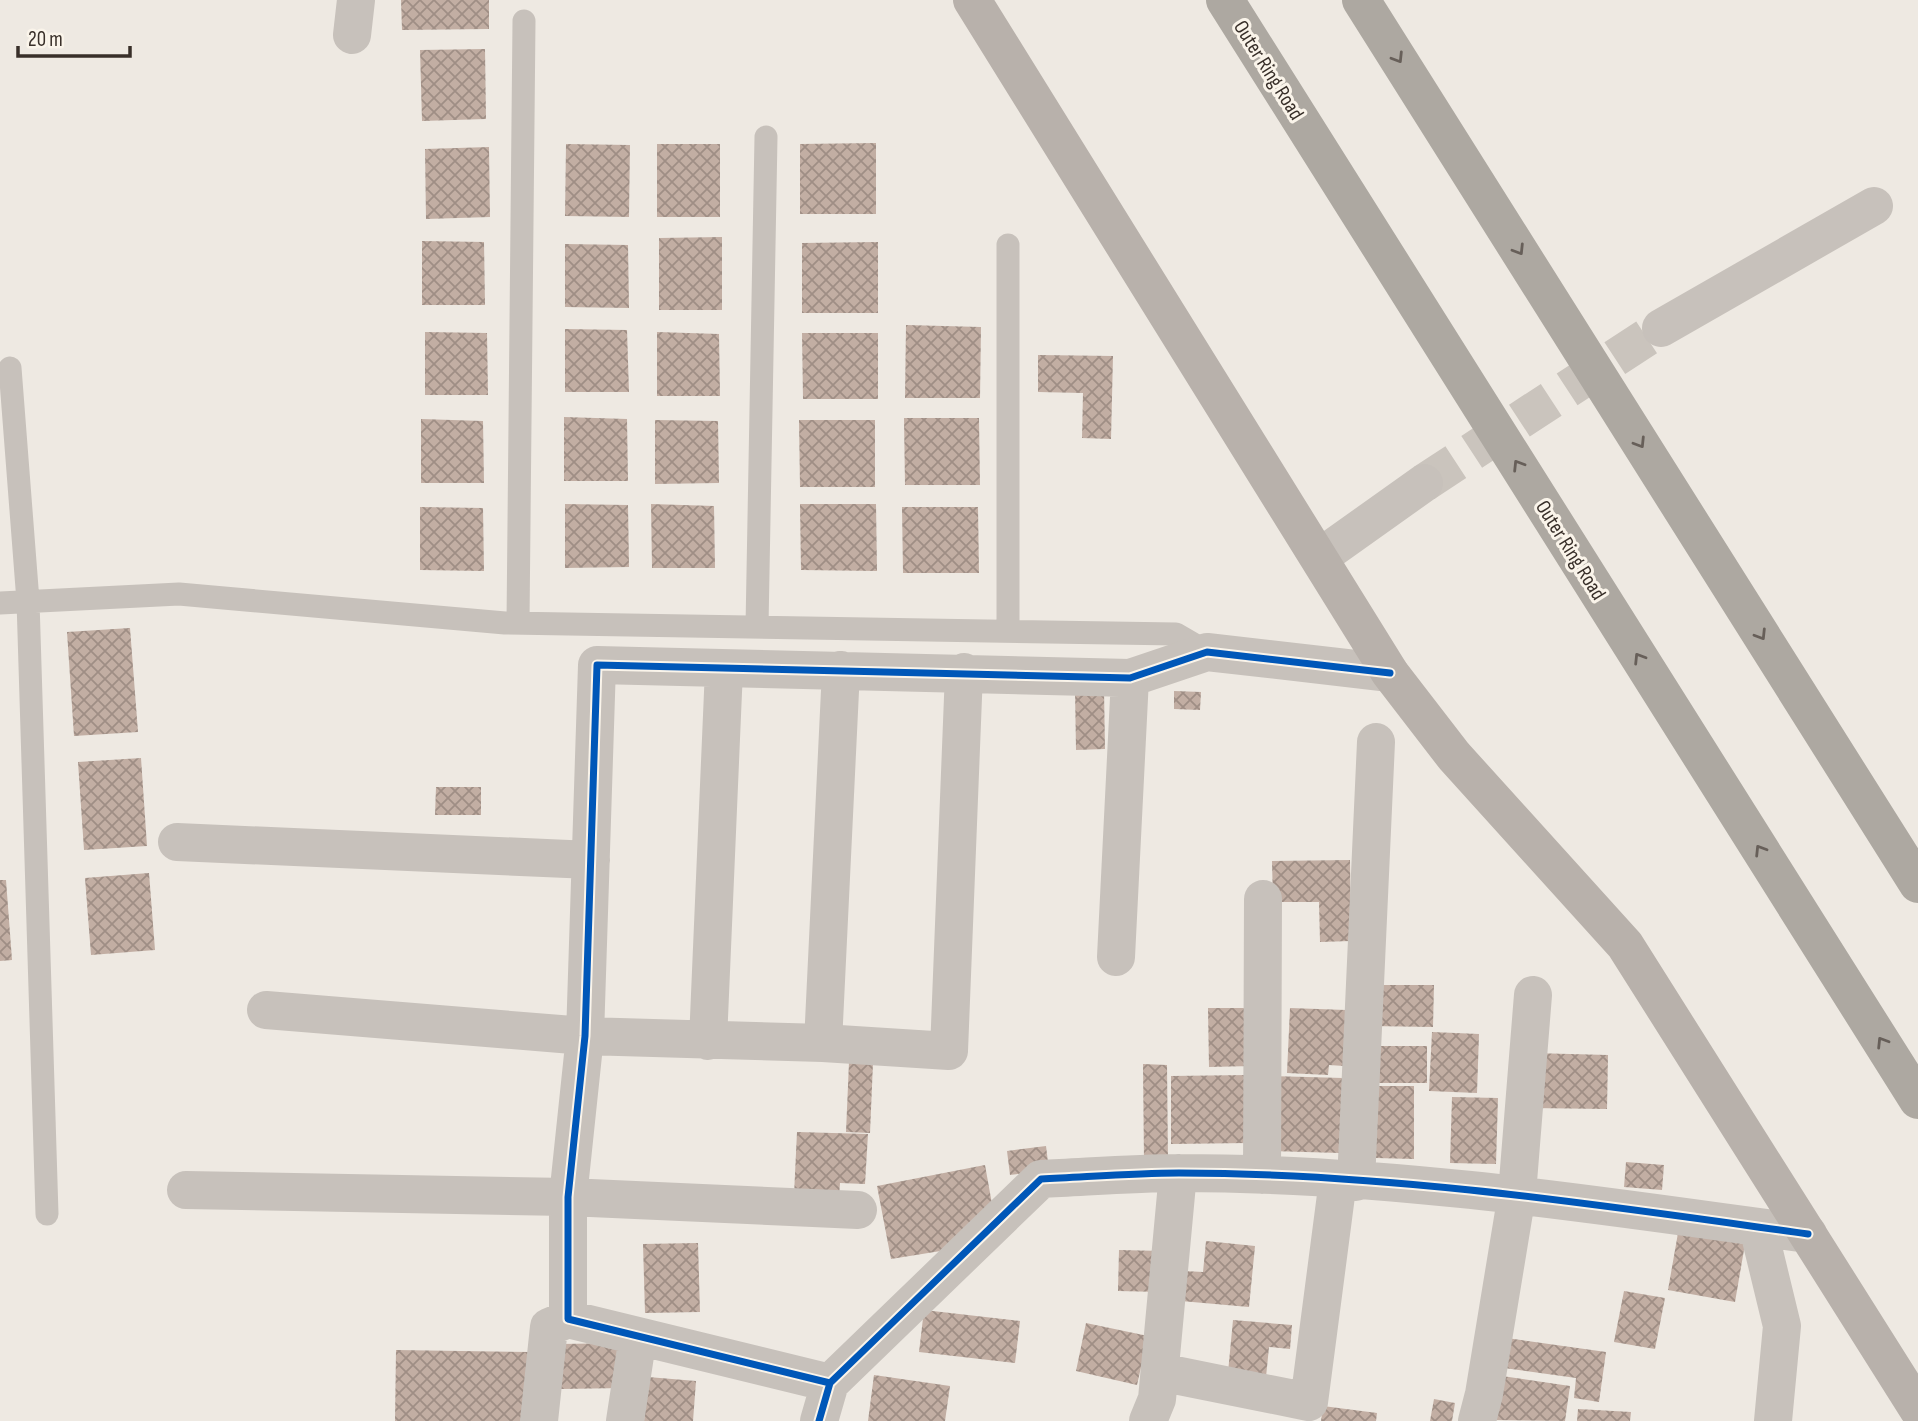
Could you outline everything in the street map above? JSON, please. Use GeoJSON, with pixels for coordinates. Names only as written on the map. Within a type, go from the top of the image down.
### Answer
{"type":"FeatureCollection","features":[{"type":"Feature","properties":{"kind":"highway","name":"Outer Ring Road"},"geometry":{"type":"LineString","coordinates":[[1225,0],[1918,1100]]}},
{"type":"Feature","properties":{"kind":"highway"},"geometry":{"type":"LineString","coordinates":[[1361,0],[1918,884]]}},
{"type":"Feature","properties":{"kind":"main road"},"geometry":{"type":"LineString","coordinates":[[972,0],[1390,673],[1454,756],[1625,945],[1918,1409]]}},
{"type":"Feature","properties":{"kind":"street"},"geometry":{"type":"LineString","coordinates":[[1661,328],[1874,206]]}},
{"type":"Feature","properties":{"kind":"street"},"geometry":{"type":"LineString","coordinates":[[1320,557],[1424,483]]}},
{"type":"Feature","properties":{"kind":"street"},"geometry":{"type":"LineString","coordinates":[[568,1319],[568,1197],[585,1036],[597,665],[1130,678],[1207,652],[1390,673]]}},
{"type":"Feature","properties":{"kind":"street"},"geometry":{"type":"LineString","coordinates":[[708,1041],[724,669]]}},
{"type":"Feature","properties":{"kind":"street"},"geometry":{"type":"LineString","coordinates":[[823,1043],[841,670]]}},
{"type":"Feature","properties":{"kind":"street"},"geometry":{"type":"LineString","coordinates":[[266,1010],[585,1036],[823,1043],[949,1051],[964,672]]}},
{"type":"Feature","properties":{"kind":"street"},"geometry":{"type":"LineString","coordinates":[[1116,957],[1130,678]]}},
{"type":"Feature","properties":{"kind":"street"},"geometry":{"type":"LineString","coordinates":[[1160,1371],[1309,1402],[1347,1181],[1376,743]]}},
{"type":"Feature","properties":{"kind":"street"},"geometry":{"type":"LineString","coordinates":[[177,842],[591,860]]}},
{"type":"Feature","properties":{"kind":"street"},"geometry":{"type":"LineString","coordinates":[[1262,1175],[1263,899]]}},
{"type":"Feature","properties":{"kind":"street"},"geometry":{"type":"LineString","coordinates":[[1477,1421],[1484,1394],[1517,1194],[1533,995]]}},
{"type":"Feature","properties":{"kind":"street"},"geometry":{"type":"LineString","coordinates":[[819,1421],[830,1383],[1041,1179],[1178,1173],[1347,1181],[1517,1194],[1808,1234]]}},
{"type":"Feature","properties":{"kind":"street"},"geometry":{"type":"LineString","coordinates":[[1149,1421],[1157,1399],[1178,1173]]}},
{"type":"Feature","properties":{"kind":"street"},"geometry":{"type":"LineString","coordinates":[[186,1190],[568,1197],[858,1210]]}},
{"type":"Feature","properties":{"kind":"street"},"geometry":{"type":"LineString","coordinates":[[1758,1227],[1782,1326],[1773,1421]]}},
{"type":"Feature","properties":{"kind":"street"},"geometry":{"type":"LineString","coordinates":[[540,1421],[550,1327],[568,1319],[830,1383]]}},
{"type":"Feature","properties":{"kind":"street"},"geometry":{"type":"LineString","coordinates":[[625,1421],[638,1336]]}},
{"type":"Feature","properties":{"kind":"lane"},"geometry":{"type":"LineString","coordinates":[[518,623],[524,21]]}},
{"type":"Feature","properties":{"kind":"lane"},"geometry":{"type":"LineString","coordinates":[[757,627],[766,137]]}},
{"type":"Feature","properties":{"kind":"lane"},"geometry":{"type":"LineString","coordinates":[[1007,245],[1009,631]]}},
{"type":"Feature","properties":{"kind":"lane"},"geometry":{"type":"LineString","coordinates":[[10,368],[28,601],[47,1214]]}},
{"type":"Feature","properties":{"kind":"lane"},"geometry":{"type":"LineString","coordinates":[[0,603],[179,594],[518,623],[1176,634],[1207,652]]}},
{"type":"Feature","properties":{"kind":"building"},"geometry":{"type":"Polygon","coordinates":[[[401,0],[489,0],[489,29],[402,30],[401,0]]]}},
{"type":"Feature","properties":{"kind":"building"},"geometry":{"type":"Polygon","coordinates":[[[485,49],[486,119],[422,121],[420,50],[485,49]]]}},
{"type":"Feature","properties":{"kind":"building"},"geometry":{"type":"Polygon","coordinates":[[[876,143],[876,214],[800,214],[800,144],[876,143]]]}},
{"type":"Feature","properties":{"kind":"building"},"geometry":{"type":"Polygon","coordinates":[[[566,144],[630,145],[629,217],[565,216],[566,144]]]}},
{"type":"Feature","properties":{"kind":"building"},"geometry":{"type":"Polygon","coordinates":[[[657,144],[720,144],[720,217],[657,217],[657,144]]]}},
{"type":"Feature","properties":{"kind":"building"},"geometry":{"type":"Polygon","coordinates":[[[489,147],[490,217],[426,219],[425,149],[489,147]]]}},
{"type":"Feature","properties":{"kind":"building"},"geometry":{"type":"Polygon","coordinates":[[[722,237],[722,310],[659,310],[659,238],[722,237]]]}},
{"type":"Feature","properties":{"kind":"building"},"geometry":{"type":"Polygon","coordinates":[[[422,241],[484,242],[485,305],[422,305],[422,241]]]}},
{"type":"Feature","properties":{"kind":"building"},"geometry":{"type":"Polygon","coordinates":[[[878,242],[878,313],[802,313],[802,243],[878,242]]]}},
{"type":"Feature","properties":{"kind":"building"},"geometry":{"type":"Polygon","coordinates":[[[565,244],[628,245],[629,308],[565,307],[565,244]]]}},
{"type":"Feature","properties":{"kind":"building"},"geometry":{"type":"Polygon","coordinates":[[[906,325],[981,327],[980,398],[905,398],[906,325]]]}},
{"type":"Feature","properties":{"kind":"building"},"geometry":{"type":"Polygon","coordinates":[[[565,329],[627,330],[629,392],[565,392],[565,329]]]}},
{"type":"Feature","properties":{"kind":"building"},"geometry":{"type":"Polygon","coordinates":[[[425,332],[487,333],[488,395],[425,395],[425,332]]]}},
{"type":"Feature","properties":{"kind":"building"},"geometry":{"type":"Polygon","coordinates":[[[657,332],[719,334],[720,396],[657,396],[657,332]]]}},
{"type":"Feature","properties":{"kind":"building"},"geometry":{"type":"Polygon","coordinates":[[[802,333],[878,333],[878,399],[803,399],[802,333]]]}},
{"type":"Feature","properties":{"kind":"building"},"geometry":{"type":"Polygon","coordinates":[[[1038,355],[1113,356],[1111,439],[1082,438],[1083,393],[1038,392],[1038,355]]]}},
{"type":"Feature","properties":{"kind":"building"},"geometry":{"type":"Polygon","coordinates":[[[564,417],[627,419],[628,481],[564,481],[564,417]]]}},
{"type":"Feature","properties":{"kind":"building"},"geometry":{"type":"Polygon","coordinates":[[[904,418],[979,418],[980,485],[905,485],[904,418]]]}},
{"type":"Feature","properties":{"kind":"building"},"geometry":{"type":"Polygon","coordinates":[[[421,419],[483,421],[484,483],[421,483],[421,419]]]}},
{"type":"Feature","properties":{"kind":"building"},"geometry":{"type":"Polygon","coordinates":[[[655,420],[718,421],[719,483],[655,484],[655,420]]]}},
{"type":"Feature","properties":{"kind":"building"},"geometry":{"type":"Polygon","coordinates":[[[799,420],[875,420],[875,487],[800,487],[799,420]]]}},
{"type":"Feature","properties":{"kind":"building"},"geometry":{"type":"Polygon","coordinates":[[[565,504],[628,505],[629,567],[565,568],[565,504]]]}},
{"type":"Feature","properties":{"kind":"building"},"geometry":{"type":"Polygon","coordinates":[[[651,504],[714,506],[715,568],[652,568],[651,504]]]}},
{"type":"Feature","properties":{"kind":"building"},"geometry":{"type":"Polygon","coordinates":[[[800,504],[876,504],[877,571],[801,570],[800,504]]]}},
{"type":"Feature","properties":{"kind":"building"},"geometry":{"type":"Polygon","coordinates":[[[420,507],[483,508],[484,571],[420,570],[420,507]]]}},
{"type":"Feature","properties":{"kind":"building"},"geometry":{"type":"Polygon","coordinates":[[[902,507],[978,507],[979,573],[903,573],[902,507]]]}},
{"type":"Feature","properties":{"kind":"building"},"geometry":{"type":"Polygon","coordinates":[[[130,628],[138,732],[74,736],[67,632],[130,628]]]}},
{"type":"Feature","properties":{"kind":"building"},"geometry":{"type":"Polygon","coordinates":[[[1075,690],[1104,690],[1105,749],[1076,750],[1075,690]]]}},
{"type":"Feature","properties":{"kind":"building"},"geometry":{"type":"Polygon","coordinates":[[[1174,691],[1201,692],[1200,710],[1174,709],[1174,691]]]}},
{"type":"Feature","properties":{"kind":"building"},"geometry":{"type":"Polygon","coordinates":[[[141,758],[147,846],[84,850],[78,762],[141,758]]]}},
{"type":"Feature","properties":{"kind":"building"},"geometry":{"type":"Polygon","coordinates":[[[436,787],[481,787],[481,815],[435,815],[436,787]]]}},
{"type":"Feature","properties":{"kind":"building"},"geometry":{"type":"Polygon","coordinates":[[[1350,860],[1351,941],[1320,942],[1319,902],[1273,902],[1272,861],[1350,860]]]}},
{"type":"Feature","properties":{"kind":"building"},"geometry":{"type":"Polygon","coordinates":[[[149,873],[155,950],[91,955],[85,878],[149,873]]]}},
{"type":"Feature","properties":{"kind":"building"},"geometry":{"type":"Polygon","coordinates":[[[0,880],[6,880],[12,960],[0,961],[0,880]]]}},
{"type":"Feature","properties":{"kind":"building"},"geometry":{"type":"Polygon","coordinates":[[[1371,985],[1434,985],[1433,1027],[1370,1026],[1371,985]]]}},
{"type":"Feature","properties":{"kind":"building"},"geometry":{"type":"Polygon","coordinates":[[[1208,1008],[1251,1008],[1252,1066],[1209,1067],[1208,1008]]]}},
{"type":"Feature","properties":{"kind":"building"},"geometry":{"type":"Polygon","coordinates":[[[1290,1008],[1346,1010],[1344,1066],[1329,1065],[1328,1075],[1287,1073],[1290,1008]]]}},
{"type":"Feature","properties":{"kind":"building"},"geometry":{"type":"Polygon","coordinates":[[[1432,1032],[1479,1034],[1477,1093],[1429,1091],[1432,1032]]]}},
{"type":"Feature","properties":{"kind":"building"},"geometry":{"type":"Polygon","coordinates":[[[1376,1046],[1427,1046],[1427,1083],[1375,1083],[1376,1046]]]}},
{"type":"Feature","properties":{"kind":"building"},"geometry":{"type":"Polygon","coordinates":[[[1532,1053],[1608,1055],[1607,1109],[1531,1108],[1532,1053]]]}},
{"type":"Feature","properties":{"kind":"building"},"geometry":{"type":"Polygon","coordinates":[[[849,1062],[873,1063],[870,1133],[846,1132],[849,1062]]]}},
{"type":"Feature","properties":{"kind":"building"},"geometry":{"type":"Polygon","coordinates":[[[1143,1064],[1167,1065],[1168,1161],[1144,1162],[1143,1064]]]}},
{"type":"Feature","properties":{"kind":"building"},"geometry":{"type":"Polygon","coordinates":[[[1248,1075],[1249,1143],[1171,1144],[1171,1076],[1248,1075]]]}},
{"type":"Feature","properties":{"kind":"building"},"geometry":{"type":"Polygon","coordinates":[[[1269,1076],[1343,1078],[1340,1153],[1267,1151],[1269,1076]]]}},
{"type":"Feature","properties":{"kind":"building"},"geometry":{"type":"Polygon","coordinates":[[[1376,1086],[1414,1086],[1414,1159],[1376,1158],[1376,1086]]]}},
{"type":"Feature","properties":{"kind":"building"},"geometry":{"type":"Polygon","coordinates":[[[1452,1097],[1498,1098],[1496,1164],[1450,1163],[1452,1097]]]}},
{"type":"Feature","properties":{"kind":"building"},"geometry":{"type":"Polygon","coordinates":[[[797,1132],[868,1134],[865,1184],[840,1183],[839,1197],[794,1195],[797,1132]]]}},
{"type":"Feature","properties":{"kind":"building"},"geometry":{"type":"Polygon","coordinates":[[[1046,1146],[1049,1170],[1010,1175],[1007,1151],[1046,1146]]]}},
{"type":"Feature","properties":{"kind":"building"},"geometry":{"type":"Polygon","coordinates":[[[1626,1162],[1664,1165],[1662,1190],[1624,1187],[1626,1162]]]}},
{"type":"Feature","properties":{"kind":"building"},"geometry":{"type":"Polygon","coordinates":[[[985,1165],[992,1204],[953,1249],[891,1259],[877,1186],[985,1165]]]}},
{"type":"Feature","properties":{"kind":"building"},"geometry":{"type":"Polygon","coordinates":[[[1678,1233],[1745,1244],[1735,1302],[1668,1290],[1678,1233]]]}},
{"type":"Feature","properties":{"kind":"building"},"geometry":{"type":"Polygon","coordinates":[[[1206,1241],[1255,1246],[1249,1307],[1181,1301],[1184,1271],[1203,1272],[1206,1241]]]}},
{"type":"Feature","properties":{"kind":"building"},"geometry":{"type":"Polygon","coordinates":[[[698,1243],[700,1312],[645,1313],[643,1244],[698,1243]]]}},
{"type":"Feature","properties":{"kind":"building"},"geometry":{"type":"Polygon","coordinates":[[[1119,1250],[1162,1251],[1161,1292],[1118,1291],[1119,1250]]]}},
{"type":"Feature","properties":{"kind":"building"},"geometry":{"type":"Polygon","coordinates":[[[1624,1291],[1665,1298],[1655,1349],[1614,1342],[1624,1291]]]}},
{"type":"Feature","properties":{"kind":"building"},"geometry":{"type":"Polygon","coordinates":[[[924,1310],[1020,1321],[1015,1363],[919,1352],[924,1310]]]}},
{"type":"Feature","properties":{"kind":"building"},"geometry":{"type":"Polygon","coordinates":[[[1233,1320],[1292,1325],[1290,1349],[1269,1347],[1265,1387],[1227,1383],[1233,1320]]]}},
{"type":"Feature","properties":{"kind":"building"},"geometry":{"type":"Polygon","coordinates":[[[1086,1323],[1148,1336],[1137,1385],[1076,1371],[1086,1323]]]}},
{"type":"Feature","properties":{"kind":"building"},"geometry":{"type":"Polygon","coordinates":[[[1507,1338],[1606,1352],[1599,1402],[1574,1398],[1576,1378],[1504,1368],[1507,1338]]]}},
{"type":"Feature","properties":{"kind":"building"},"geometry":{"type":"Polygon","coordinates":[[[624,1343],[624,1388],[561,1389],[560,1344],[624,1343]]]}},
{"type":"Feature","properties":{"kind":"building"},"geometry":{"type":"Polygon","coordinates":[[[396,1350],[529,1352],[528,1421],[395,1421],[396,1350]]]}},
{"type":"Feature","properties":{"kind":"building"},"geometry":{"type":"Polygon","coordinates":[[[874,1375],[950,1386],[945,1421],[868,1421],[874,1375]]]}},
{"type":"Feature","properties":{"kind":"building"},"geometry":{"type":"Polygon","coordinates":[[[1502,1376],[1570,1386],[1565,1421],[1495,1420],[1502,1376]]]}},
{"type":"Feature","properties":{"kind":"building"},"geometry":{"type":"Polygon","coordinates":[[[648,1377],[696,1381],[693,1421],[644,1421],[648,1377]]]}},
{"type":"Feature","properties":{"kind":"building"},"geometry":{"type":"Polygon","coordinates":[[[1434,1399],[1455,1403],[1452,1421],[1430,1421],[1434,1399]]]}},
{"type":"Feature","properties":{"kind":"building"},"geometry":{"type":"Polygon","coordinates":[[[1323,1406],[1377,1413],[1376,1421],[1321,1421],[1323,1406]]]}},
{"type":"Feature","properties":{"kind":"building"},"geometry":{"type":"Polygon","coordinates":[[[1578,1409],[1631,1412],[1630,1421],[1577,1421],[1578,1409]]]}},
{"type":"Feature","properties":{"kind":"tunnel"},"geometry":{"type":"LineString","coordinates":[[1424,483],[1661,328]]}},
{"type":"Feature","properties":{"kind":"cycle path"},"geometry":{"type":"LineString","coordinates":[[830,1383],[568,1319],[568,1197],[585,1036],[597,665],[1130,678],[1207,652],[1390,673]]}},
{"type":"Feature","properties":{"kind":"cycle path"},"geometry":{"type":"LineString","coordinates":[[819,1421],[830,1383],[1041,1179],[1179,1173],[1337,1178],[1495,1193],[1808,1234]]}}]}
